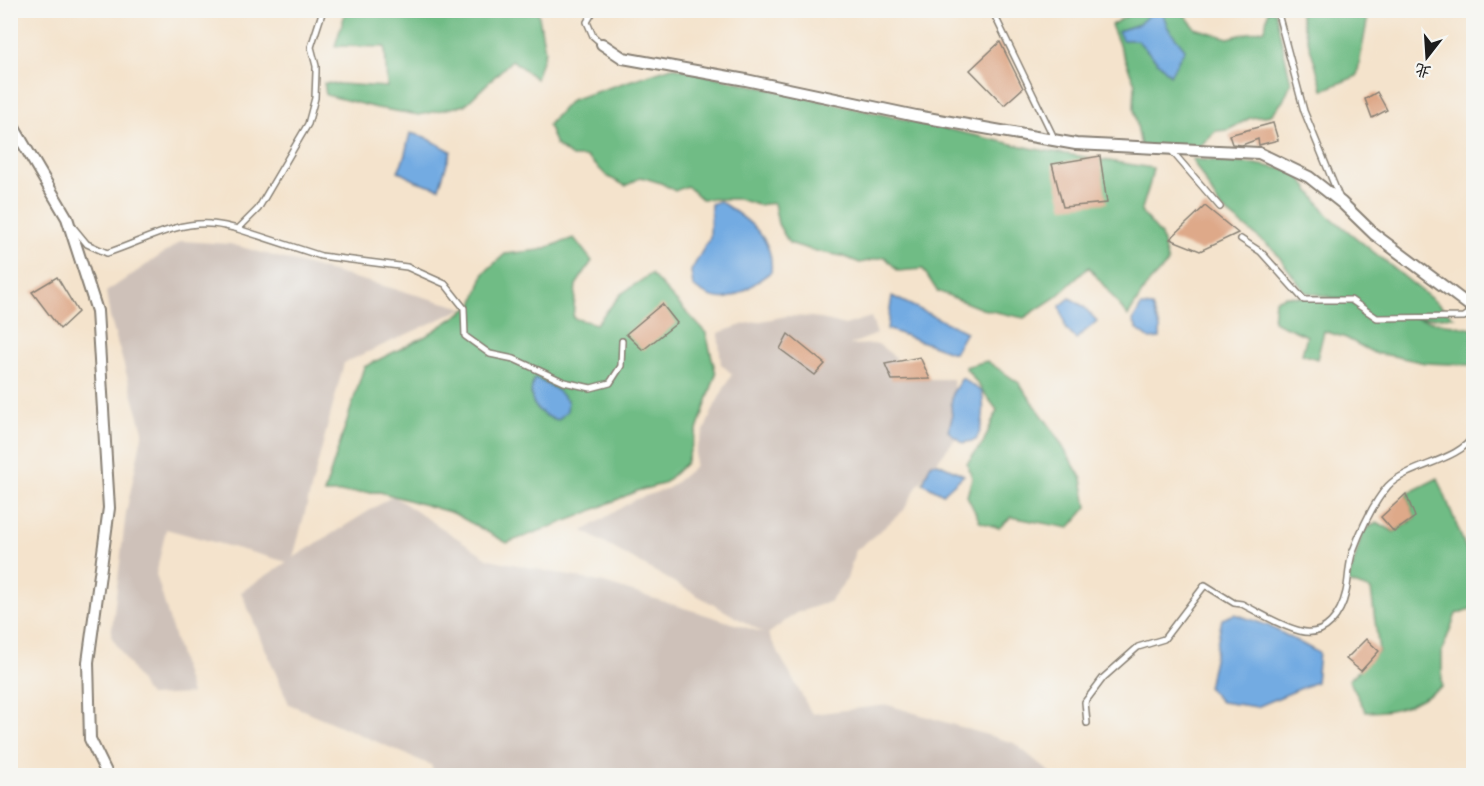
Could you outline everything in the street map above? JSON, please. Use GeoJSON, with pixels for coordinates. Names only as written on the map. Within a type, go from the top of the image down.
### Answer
{"type":"FeatureCollection","features":[{"type":"Feature","properties":{"kind":"street"},"geometry":{"type":"LineString","coordinates":[[602,44],[623,58],[1055,141],[1259,153],[1309,177],[1342,203],[1374,234],[1473,310]]}},
{"type":"Feature","properties":{"kind":"street"},"geometry":{"type":"LineString","coordinates":[[10,121],[66,218],[97,311],[109,508],[88,662],[90,739],[108,776]]}},
{"type":"Feature","properties":{"kind":"lane"},"geometry":{"type":"LineString","coordinates":[[238,229],[258,208],[308,124],[315,98],[316,66],[311,47],[323,10]]}},
{"type":"Feature","properties":{"kind":"lane"},"geometry":{"type":"LineString","coordinates":[[594,10],[587,22],[593,36],[602,44]]}},
{"type":"Feature","properties":{"kind":"lane"},"geometry":{"type":"LineString","coordinates":[[992,10],[1055,141]]}},
{"type":"Feature","properties":{"kind":"lane"},"geometry":{"type":"LineString","coordinates":[[1277,10],[1304,111],[1342,203]]}},
{"type":"Feature","properties":{"kind":"lane"},"geometry":{"type":"LineString","coordinates":[[1170,148],[1220,207]]}},
{"type":"Feature","properties":{"kind":"lane"},"geometry":{"type":"LineString","coordinates":[[66,218],[87,244],[107,253],[130,246],[166,230],[209,224],[238,229],[321,256],[407,267],[445,284],[464,308],[465,336],[490,354],[514,359],[564,382],[591,388],[610,383],[621,366],[622,341]]}},
{"type":"Feature","properties":{"kind":"lane"},"geometry":{"type":"LineString","coordinates":[[1241,238],[1260,252],[1304,300],[1351,300],[1377,318],[1464,317],[1473,310]]}},
{"type":"Feature","properties":{"kind":"lane"},"geometry":{"type":"LineString","coordinates":[[1088,723],[1085,702],[1103,678],[1137,646],[1164,639],[1204,585],[1234,603],[1242,604],[1300,631],[1314,632],[1330,626],[1346,594],[1352,553],[1374,508],[1389,485],[1418,468],[1451,454],[1470,442],[1473,435]]}},
{"type":"Feature","properties":{"kind":"shaded area"},"geometry":{"type":"Polygon","coordinates":[[[182,241],[230,244],[464,308],[344,363],[293,558],[393,496],[489,559],[604,583],[764,633],[583,531],[634,500],[669,488],[694,467],[696,450],[715,405],[732,374],[721,364],[718,333],[745,324],[787,316],[813,317],[845,325],[871,317],[877,334],[849,345],[878,344],[895,357],[892,379],[953,379],[956,438],[917,486],[904,510],[855,551],[847,579],[829,602],[796,613],[768,634],[812,714],[888,705],[1014,743],[1053,775],[767,776],[765,773],[764,776],[435,775],[431,765],[289,704],[241,592],[287,562],[166,529],[156,574],[191,694],[149,696],[111,636],[126,513],[143,431],[110,317],[106,292],[182,241]]]}},
{"type":"Feature","properties":{"kind":"green space"},"geometry":{"type":"Polygon","coordinates":[[[346,11],[538,11],[545,51],[536,79],[512,60],[465,105],[419,115],[377,108],[326,95],[324,83],[387,87],[385,47],[335,46],[346,11]]]}},
{"type":"Feature","properties":{"kind":"green space"},"geometry":{"type":"Polygon","coordinates":[[[1135,11],[1182,11],[1195,28],[1228,38],[1265,29],[1268,11],[1275,11],[1291,83],[1283,101],[1271,115],[1250,118],[1228,130],[1216,131],[1201,145],[1173,153],[1149,153],[1141,147],[1134,109],[1135,84],[1111,25],[1135,11]]]}},
{"type":"Feature","properties":{"kind":"green space"},"geometry":{"type":"Polygon","coordinates":[[[1299,11],[1369,11],[1357,76],[1323,90],[1299,11]]]}},
{"type":"Feature","properties":{"kind":"green space"},"geometry":{"type":"Polygon","coordinates":[[[672,67],[1035,149],[1153,168],[1141,212],[1161,235],[1168,263],[1147,285],[1128,316],[1089,267],[1056,297],[1024,318],[982,309],[937,291],[923,269],[898,271],[885,257],[860,263],[842,256],[789,243],[778,224],[774,203],[758,205],[738,199],[702,199],[687,186],[675,191],[661,183],[641,177],[626,186],[608,177],[587,157],[572,157],[556,145],[548,125],[571,100],[672,67]]]}},
{"type":"Feature","properties":{"kind":"green space"},"geometry":{"type":"Polygon","coordinates":[[[1192,159],[1255,164],[1295,171],[1328,215],[1454,317],[1416,318],[1473,329],[1473,365],[1425,363],[1374,353],[1346,338],[1324,331],[1317,359],[1302,354],[1307,336],[1273,321],[1275,300],[1286,296],[1346,300],[1305,292],[1274,250],[1220,207],[1192,159]]]}},
{"type":"Feature","properties":{"kind":"green space"},"geometry":{"type":"Polygon","coordinates":[[[574,238],[592,261],[576,285],[573,318],[596,324],[621,294],[651,274],[706,333],[716,374],[686,463],[663,484],[637,491],[577,517],[507,543],[453,513],[380,492],[324,493],[364,367],[426,336],[473,305],[484,273],[505,254],[540,250],[574,238]]]}},
{"type":"Feature","properties":{"kind":"green space"},"geometry":{"type":"Polygon","coordinates":[[[987,361],[1019,383],[1052,429],[1082,479],[1087,507],[1069,528],[1011,517],[999,528],[980,522],[967,496],[972,478],[967,463],[983,443],[997,410],[965,367],[987,361]]]}},
{"type":"Feature","properties":{"kind":"green space"},"geometry":{"type":"Polygon","coordinates":[[[1438,478],[1474,569],[1473,608],[1456,614],[1442,651],[1442,687],[1398,709],[1366,712],[1349,680],[1379,651],[1371,590],[1348,582],[1363,531],[1377,522],[1394,532],[1415,518],[1406,494],[1438,478]]]}},
{"type":"Feature","properties":{"kind":"water"},"geometry":{"type":"Polygon","coordinates":[[[1153,11],[1162,11],[1168,28],[1185,49],[1170,75],[1137,40],[1122,40],[1118,31],[1139,24],[1153,11]]]}},
{"type":"Feature","properties":{"kind":"water"},"geometry":{"type":"Polygon","coordinates":[[[410,133],[425,137],[451,151],[439,188],[416,181],[398,171],[404,158],[410,133]]]}},
{"type":"Feature","properties":{"kind":"water"},"geometry":{"type":"Polygon","coordinates":[[[719,201],[757,230],[768,249],[771,260],[771,272],[742,292],[725,298],[715,298],[693,286],[691,271],[710,237],[711,204],[719,201]]]}},
{"type":"Feature","properties":{"kind":"water"},"geometry":{"type":"Polygon","coordinates":[[[892,296],[966,332],[954,353],[887,329],[892,296]]]}},
{"type":"Feature","properties":{"kind":"water"},"geometry":{"type":"Polygon","coordinates":[[[1070,298],[1083,306],[1097,321],[1076,339],[1066,329],[1060,306],[1070,298]]]}},
{"type":"Feature","properties":{"kind":"water"},"geometry":{"type":"Polygon","coordinates":[[[1141,306],[1152,307],[1160,328],[1160,338],[1150,339],[1138,330],[1133,321],[1141,306]]]}},
{"type":"Feature","properties":{"kind":"water"},"geometry":{"type":"Polygon","coordinates":[[[535,378],[554,388],[568,401],[567,411],[558,420],[550,418],[534,405],[531,393],[535,378]]]}},
{"type":"Feature","properties":{"kind":"water"},"geometry":{"type":"Polygon","coordinates":[[[962,378],[982,392],[983,405],[982,423],[976,440],[963,443],[948,431],[952,418],[953,392],[962,378]]]}},
{"type":"Feature","properties":{"kind":"water"},"geometry":{"type":"Polygon","coordinates":[[[931,463],[938,463],[964,475],[943,494],[923,483],[931,463]]]}},
{"type":"Feature","properties":{"kind":"water"},"geometry":{"type":"Polygon","coordinates":[[[1235,614],[1269,626],[1319,653],[1316,682],[1257,707],[1221,702],[1208,688],[1222,619],[1235,614]]]}},
{"type":"Feature","properties":{"kind":"building"},"geometry":{"type":"Polygon","coordinates":[[[1000,42],[1023,88],[1004,105],[970,70],[1000,42]]]}},
{"type":"Feature","properties":{"kind":"building"},"geometry":{"type":"Polygon","coordinates":[[[1377,92],[1387,110],[1372,118],[1365,99],[1377,92]]]}},
{"type":"Feature","properties":{"kind":"building"},"geometry":{"type":"Polygon","coordinates":[[[1273,123],[1278,140],[1259,145],[1258,139],[1242,145],[1232,144],[1229,135],[1273,123]]]}},
{"type":"Feature","properties":{"kind":"building"},"geometry":{"type":"Polygon","coordinates":[[[1100,156],[1107,203],[1063,207],[1052,164],[1100,156]]]}},
{"type":"Feature","properties":{"kind":"building"},"geometry":{"type":"Polygon","coordinates":[[[1205,206],[1238,233],[1200,251],[1170,239],[1205,206]]]}},
{"type":"Feature","properties":{"kind":"building"},"geometry":{"type":"Polygon","coordinates":[[[57,277],[78,312],[60,329],[32,292],[57,277]]]}},
{"type":"Feature","properties":{"kind":"building"},"geometry":{"type":"Polygon","coordinates":[[[662,304],[677,323],[643,350],[626,334],[662,304]]]}},
{"type":"Feature","properties":{"kind":"building"},"geometry":{"type":"Polygon","coordinates":[[[788,334],[825,364],[815,375],[780,349],[788,334]]]}},
{"type":"Feature","properties":{"kind":"building"},"geometry":{"type":"Polygon","coordinates":[[[920,357],[930,379],[892,380],[885,364],[920,357]]]}},
{"type":"Feature","properties":{"kind":"building"},"geometry":{"type":"Polygon","coordinates":[[[1406,494],[1415,517],[1394,532],[1381,517],[1406,494]]]}},
{"type":"Feature","properties":{"kind":"building"},"geometry":{"type":"Polygon","coordinates":[[[1366,639],[1379,651],[1361,671],[1346,659],[1366,639]]]}}]}
